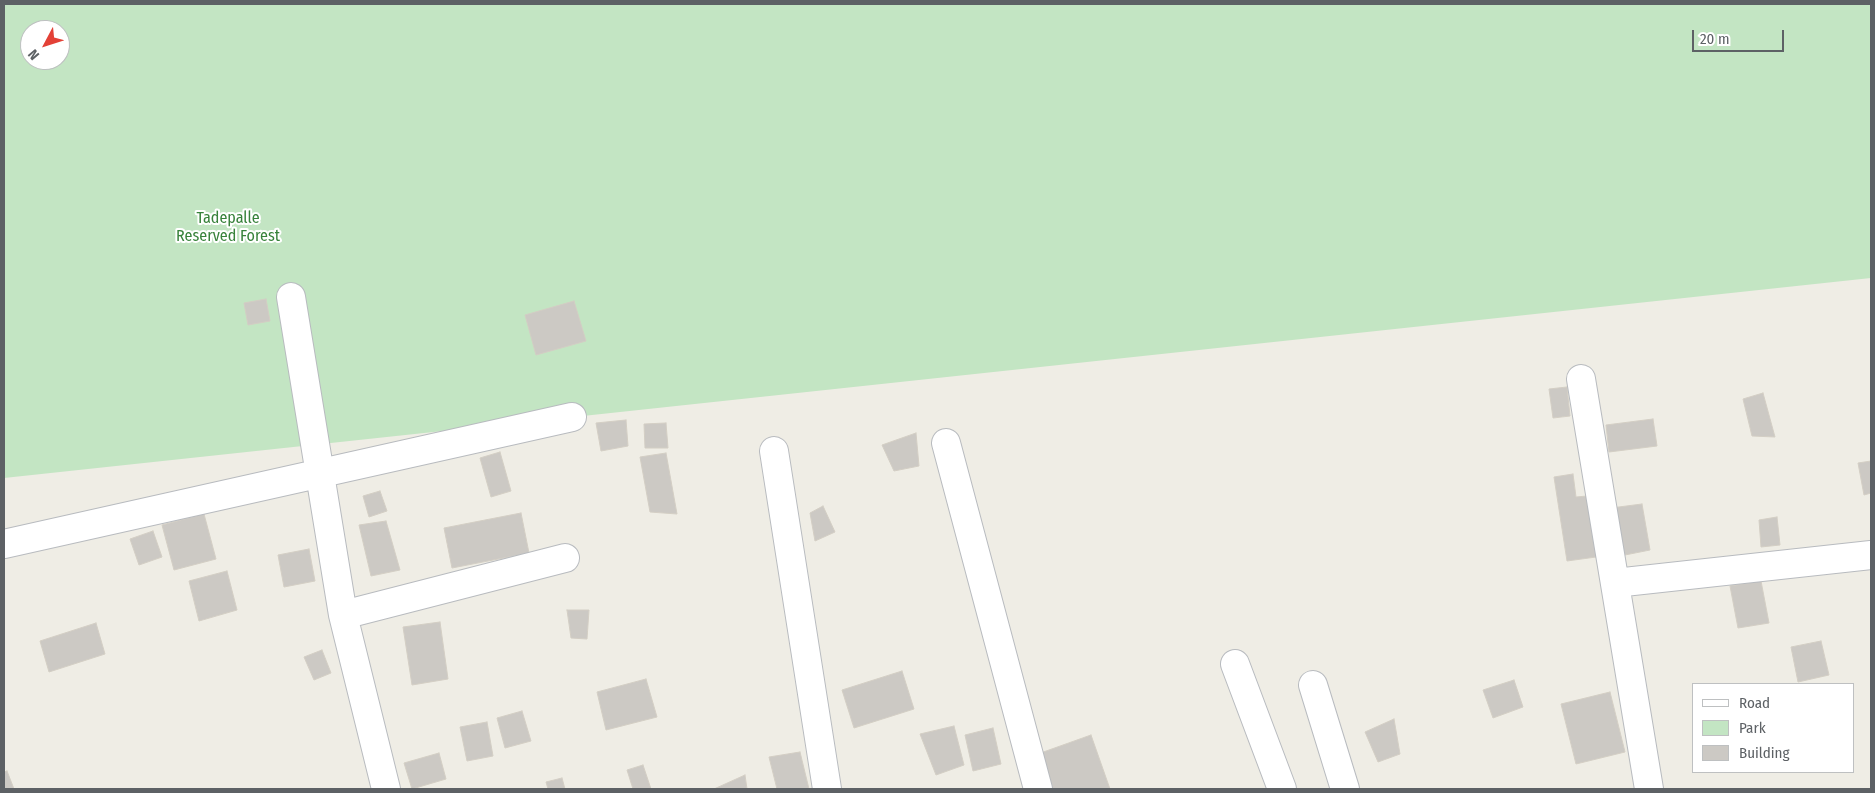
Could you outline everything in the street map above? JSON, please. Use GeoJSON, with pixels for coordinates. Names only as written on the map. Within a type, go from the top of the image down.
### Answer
{"type":"FeatureCollection","features":[{"type":"Feature","properties":{"kind":"street"},"geometry":{"type":"LineString","coordinates":[[291,297],[343,615],[386,789]]}},
{"type":"Feature","properties":{"kind":"street"},"geometry":{"type":"LineString","coordinates":[[1581,379],[1649,789]]}},
{"type":"Feature","properties":{"kind":"street"},"geometry":{"type":"LineString","coordinates":[[4,544],[572,417]]}},
{"type":"Feature","properties":{"kind":"street"},"geometry":{"type":"LineString","coordinates":[[946,443],[1038,789]]}},
{"type":"Feature","properties":{"kind":"street"},"geometry":{"type":"LineString","coordinates":[[774,450],[827,789]]}},
{"type":"Feature","properties":{"kind":"street"},"geometry":{"type":"LineString","coordinates":[[1615,583],[1871,555]]}},
{"type":"Feature","properties":{"kind":"street"},"geometry":{"type":"LineString","coordinates":[[343,615],[565,558]]}},
{"type":"Feature","properties":{"kind":"street"},"geometry":{"type":"LineString","coordinates":[[1235,664],[1282,789]]}},
{"type":"Feature","properties":{"kind":"street"},"geometry":{"type":"LineString","coordinates":[[1313,684],[1345,789]]}},
{"type":"Feature","properties":{"kind":"green space","name":"Tadepalle Reserved Forest"},"geometry":{"type":"Polygon","coordinates":[[[4,4],[1871,4],[1871,278],[4,478],[4,4]]]}},
{"type":"Feature","properties":{"kind":"building"},"geometry":{"type":"Polygon","coordinates":[[[266,299],[270,321],[248,325],[244,303],[266,299]]]}},
{"type":"Feature","properties":{"kind":"building"},"geometry":{"type":"Polygon","coordinates":[[[574,301],[586,341],[536,355],[525,315],[574,301]]]}},
{"type":"Feature","properties":{"kind":"building"},"geometry":{"type":"Polygon","coordinates":[[[1567,387],[1570,416],[1553,418],[1549,389],[1567,387]]]}},
{"type":"Feature","properties":{"kind":"building"},"geometry":{"type":"Polygon","coordinates":[[[1763,393],[1775,437],[1752,436],[1743,399],[1763,393]]]}},
{"type":"Feature","properties":{"kind":"building"},"geometry":{"type":"Polygon","coordinates":[[[1653,419],[1657,446],[1609,452],[1606,425],[1653,419]]]}},
{"type":"Feature","properties":{"kind":"building"},"geometry":{"type":"Polygon","coordinates":[[[626,420],[628,446],[601,451],[596,423],[626,420]]]}},
{"type":"Feature","properties":{"kind":"building"},"geometry":{"type":"Polygon","coordinates":[[[666,423],[668,448],[645,448],[644,424],[666,423]]]}},
{"type":"Feature","properties":{"kind":"building"},"geometry":{"type":"Polygon","coordinates":[[[916,433],[919,466],[894,471],[882,445],[916,433]]]}},
{"type":"Feature","properties":{"kind":"building"},"geometry":{"type":"Polygon","coordinates":[[[500,452],[511,491],[491,497],[480,458],[500,452]]]}},
{"type":"Feature","properties":{"kind":"building"},"geometry":{"type":"Polygon","coordinates":[[[666,453],[677,514],[650,512],[640,457],[666,453]]]}},
{"type":"Feature","properties":{"kind":"building"},"geometry":{"type":"Polygon","coordinates":[[[1871,461],[1871,493],[1864,495],[1858,463],[1871,461]]]}},
{"type":"Feature","properties":{"kind":"building"},"geometry":{"type":"Polygon","coordinates":[[[1573,474],[1576,497],[1587,496],[1596,557],[1567,561],[1554,477],[1573,474]]]}},
{"type":"Feature","properties":{"kind":"building"},"geometry":{"type":"Polygon","coordinates":[[[380,491],[387,511],[369,517],[363,496],[380,491]]]}},
{"type":"Feature","properties":{"kind":"building"},"geometry":{"type":"Polygon","coordinates":[[[1642,504],[1650,550],[1620,556],[1611,508],[1642,504]]]}},
{"type":"Feature","properties":{"kind":"building"},"geometry":{"type":"Polygon","coordinates":[[[823,506],[835,532],[815,541],[810,513],[823,506]]]}},
{"type":"Feature","properties":{"kind":"building"},"geometry":{"type":"Polygon","coordinates":[[[521,513],[529,553],[452,568],[444,528],[521,513]]]}},
{"type":"Feature","properties":{"kind":"building"},"geometry":{"type":"Polygon","coordinates":[[[204,514],[216,559],[174,570],[162,525],[204,514]]]}},
{"type":"Feature","properties":{"kind":"building"},"geometry":{"type":"Polygon","coordinates":[[[1777,517],[1780,545],[1761,547],[1759,520],[1777,517]]]}},
{"type":"Feature","properties":{"kind":"building"},"geometry":{"type":"Polygon","coordinates":[[[386,521],[400,570],[371,576],[359,525],[386,521]]]}},
{"type":"Feature","properties":{"kind":"building"},"geometry":{"type":"Polygon","coordinates":[[[153,531],[162,557],[139,565],[130,539],[153,531]]]}},
{"type":"Feature","properties":{"kind":"building"},"geometry":{"type":"Polygon","coordinates":[[[309,549],[315,581],[284,587],[278,555],[309,549]]]}},
{"type":"Feature","properties":{"kind":"building"},"geometry":{"type":"Polygon","coordinates":[[[227,571],[237,610],[199,621],[189,581],[227,571]]]}},
{"type":"Feature","properties":{"kind":"building"},"geometry":{"type":"Polygon","coordinates":[[[1761,581],[1769,623],[1738,628],[1730,586],[1761,581]]]}},
{"type":"Feature","properties":{"kind":"building"},"geometry":{"type":"Polygon","coordinates":[[[567,610],[589,610],[587,639],[571,638],[567,610]]]}},
{"type":"Feature","properties":{"kind":"building"},"geometry":{"type":"Polygon","coordinates":[[[440,622],[448,679],[412,685],[403,627],[440,622]]]}},
{"type":"Feature","properties":{"kind":"building"},"geometry":{"type":"Polygon","coordinates":[[[96,623],[105,654],[49,672],[40,641],[96,623]]]}},
{"type":"Feature","properties":{"kind":"building"},"geometry":{"type":"Polygon","coordinates":[[[1821,641],[1829,675],[1798,682],[1791,647],[1821,641]]]}},
{"type":"Feature","properties":{"kind":"building"},"geometry":{"type":"Polygon","coordinates":[[[322,650],[331,673],[314,680],[304,657],[322,650]]]}},
{"type":"Feature","properties":{"kind":"building"},"geometry":{"type":"Polygon","coordinates":[[[902,671],[914,709],[854,728],[842,690],[902,671]]]}},
{"type":"Feature","properties":{"kind":"building"},"geometry":{"type":"Polygon","coordinates":[[[646,679],[657,717],[606,730],[597,692],[646,679]]]}},
{"type":"Feature","properties":{"kind":"building"},"geometry":{"type":"Polygon","coordinates":[[[1514,680],[1523,707],[1493,718],[1483,690],[1514,680]]]}},
{"type":"Feature","properties":{"kind":"building"},"geometry":{"type":"Polygon","coordinates":[[[1610,692],[1625,752],[1576,764],[1561,704],[1610,692]]]}},
{"type":"Feature","properties":{"kind":"building"},"geometry":{"type":"Polygon","coordinates":[[[522,711],[531,741],[505,748],[497,718],[522,711]]]}},
{"type":"Feature","properties":{"kind":"building"},"geometry":{"type":"Polygon","coordinates":[[[1394,719],[1400,754],[1378,762],[1365,732],[1394,719]]]}},
{"type":"Feature","properties":{"kind":"building"},"geometry":{"type":"Polygon","coordinates":[[[487,722],[493,756],[467,761],[460,727],[487,722]]]}},
{"type":"Feature","properties":{"kind":"building"},"geometry":{"type":"Polygon","coordinates":[[[954,726],[964,765],[936,775],[920,734],[954,726]]]}},
{"type":"Feature","properties":{"kind":"building"},"geometry":{"type":"Polygon","coordinates":[[[993,728],[1001,764],[973,771],[965,735],[993,728]]]}},
{"type":"Feature","properties":{"kind":"building"},"geometry":{"type":"Polygon","coordinates":[[[1091,735],[1110,789],[1047,789],[1035,755],[1091,735]]]}},
{"type":"Feature","properties":{"kind":"building"},"geometry":{"type":"Polygon","coordinates":[[[800,752],[809,789],[777,789],[769,757],[800,752]]]}},
{"type":"Feature","properties":{"kind":"building"},"geometry":{"type":"Polygon","coordinates":[[[439,753],[446,779],[412,789],[404,763],[439,753]]]}},
{"type":"Feature","properties":{"kind":"building"},"geometry":{"type":"Polygon","coordinates":[[[643,765],[651,789],[633,789],[627,770],[643,765]]]}},
{"type":"Feature","properties":{"kind":"building"},"geometry":{"type":"Polygon","coordinates":[[[7,771],[14,789],[4,789],[4,772],[7,771]]]}},
{"type":"Feature","properties":{"kind":"building"},"geometry":{"type":"Polygon","coordinates":[[[745,775],[747,789],[714,789],[745,775]]]}},
{"type":"Feature","properties":{"kind":"building"},"geometry":{"type":"Polygon","coordinates":[[[562,778],[565,789],[548,789],[546,782],[562,778]]]}}]}
